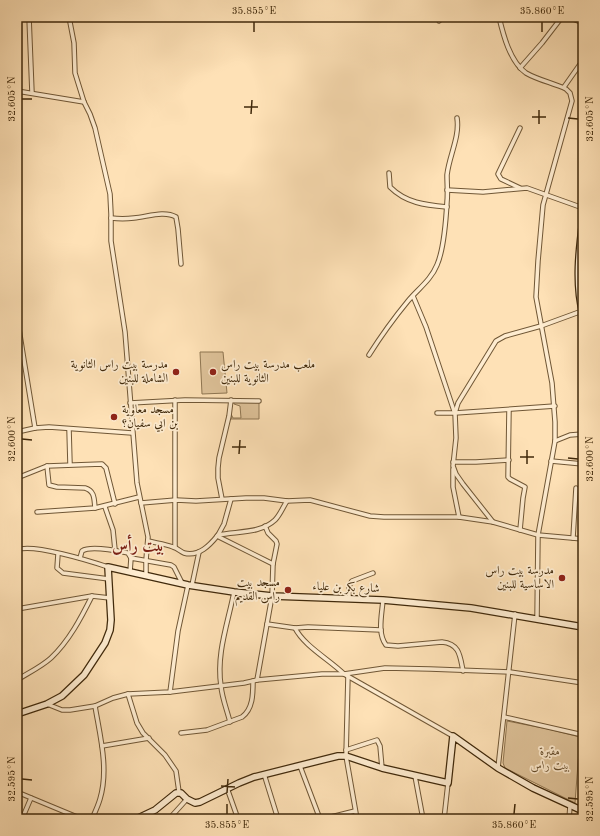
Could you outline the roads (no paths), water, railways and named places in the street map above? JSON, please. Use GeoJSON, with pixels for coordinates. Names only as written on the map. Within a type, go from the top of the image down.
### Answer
{"type":"FeatureCollection","features":[{"type":"Feature","properties":{"kind":"street"},"geometry":{"type":"LineString","coordinates":[[29,17],[32,92]]}},
{"type":"Feature","properties":{"kind":"street"},"geometry":{"type":"LineString","coordinates":[[69,17],[74,43],[75,73],[84,102],[95,128],[108,185],[112,241],[125,332],[132,433],[139,497],[148,541],[146,575]]}},
{"type":"Feature","properties":{"kind":"street"},"geometry":{"type":"LineString","coordinates":[[499,17],[506,43],[520,68],[528,74],[564,88],[570,93],[572,104],[545,194],[541,217],[536,286],[537,306],[549,364],[555,406],[555,441],[538,536],[537,618]]}},
{"type":"Feature","properties":{"kind":"street"},"geometry":{"type":"LineString","coordinates":[[520,68],[562,17]]}},
{"type":"Feature","properties":{"kind":"street"},"geometry":{"type":"LineString","coordinates":[[568,17],[583,22]]}},
{"type":"Feature","properties":{"kind":"street"},"geometry":{"type":"LineString","coordinates":[[564,88],[583,60]]}},
{"type":"Feature","properties":{"kind":"street"},"geometry":{"type":"LineString","coordinates":[[17,91],[32,92],[84,102]]}},
{"type":"Feature","properties":{"kind":"street"},"geometry":{"type":"LineString","coordinates":[[369,355],[381,335],[430,277],[437,265],[441,249],[447,207],[448,166],[457,132],[457,118]]}},
{"type":"Feature","properties":{"kind":"street"},"geometry":{"type":"LineString","coordinates":[[520,128],[498,174],[501,179],[520,188]]}},
{"type":"Feature","properties":{"kind":"street"},"geometry":{"type":"LineString","coordinates":[[389,173],[390,187],[402,196],[422,204],[447,207]]}},
{"type":"Feature","properties":{"kind":"street"},"geometry":{"type":"LineString","coordinates":[[447,190],[483,192],[527,188],[583,208]]}},
{"type":"Feature","properties":{"kind":"street"},"geometry":{"type":"LineString","coordinates":[[111,218],[128,219],[162,214],[174,216],[177,219],[181,264]]}},
{"type":"Feature","properties":{"kind":"street"},"geometry":{"type":"LineString","coordinates":[[455,413],[458,403],[494,343],[505,336],[583,313],[580,296],[579,272],[583,220]]}},
{"type":"Feature","properties":{"kind":"street"},"geometry":{"type":"LineString","coordinates":[[413,296],[426,327],[455,413],[456,438],[453,464],[453,487],[459,517]]}},
{"type":"Feature","properties":{"kind":"street"},"geometry":{"type":"LineString","coordinates":[[17,317],[35,428]]}},
{"type":"Feature","properties":{"kind":"street"},"geometry":{"type":"LineString","coordinates":[[130,403],[175,400],[259,401]]}},
{"type":"Feature","properties":{"kind":"street"},"geometry":{"type":"LineString","coordinates":[[175,400],[175,547]]}},
{"type":"Feature","properties":{"kind":"street"},"geometry":{"type":"LineString","coordinates":[[222,499],[218,478],[218,468],[231,400]]}},
{"type":"Feature","properties":{"kind":"street"},"geometry":{"type":"LineString","coordinates":[[437,412],[455,413],[555,406]]}},
{"type":"Feature","properties":{"kind":"street"},"geometry":{"type":"LineString","coordinates":[[509,410],[508,477],[525,487],[520,530]]}},
{"type":"Feature","properties":{"kind":"street"},"geometry":{"type":"LineString","coordinates":[[17,432],[49,427],[132,433]]}},
{"type":"Feature","properties":{"kind":"street"},"geometry":{"type":"LineString","coordinates":[[69,429],[70,464]]}},
{"type":"Feature","properties":{"kind":"street"},"geometry":{"type":"LineString","coordinates":[[555,441],[570,435],[583,434]]}},
{"type":"Feature","properties":{"kind":"street"},"geometry":{"type":"LineString","coordinates":[[453,464],[509,460]]}},
{"type":"Feature","properties":{"kind":"street"},"geometry":{"type":"LineString","coordinates":[[551,461],[583,464]]}},
{"type":"Feature","properties":{"kind":"street"},"geometry":{"type":"LineString","coordinates":[[17,478],[47,466],[100,463],[106,468],[115,504]]}},
{"type":"Feature","properties":{"kind":"street"},"geometry":{"type":"LineString","coordinates":[[453,464],[456,474],[493,522]]}},
{"type":"Feature","properties":{"kind":"street"},"geometry":{"type":"LineString","coordinates":[[47,466],[49,484],[57,487],[89,489],[94,495],[96,508]]}},
{"type":"Feature","properties":{"kind":"street"},"geometry":{"type":"LineString","coordinates":[[572,538],[576,488]]}},
{"type":"Feature","properties":{"kind":"street"},"geometry":{"type":"LineString","coordinates":[[37,512],[105,507],[139,497]]}},
{"type":"Feature","properties":{"kind":"street"},"geometry":{"type":"LineString","coordinates":[[141,503],[176,500],[264,498],[287,501],[303,500],[319,502],[370,516],[459,517],[493,522],[538,536],[583,539]]}},
{"type":"Feature","properties":{"kind":"street"},"geometry":{"type":"LineString","coordinates":[[148,541],[175,547],[186,553],[199,552],[212,543],[218,536],[224,524],[232,499]]}},
{"type":"Feature","properties":{"kind":"street"},"geometry":{"type":"LineString","coordinates":[[218,536],[236,531],[251,531],[265,526],[277,518],[287,501]]}},
{"type":"Feature","properties":{"kind":"street"},"geometry":{"type":"LineString","coordinates":[[105,507],[114,530],[115,550]]}},
{"type":"Feature","properties":{"kind":"street"},"geometry":{"type":"LineString","coordinates":[[257,680],[272,596],[273,564],[277,543],[269,535],[265,526]]}},
{"type":"Feature","properties":{"kind":"street"},"geometry":{"type":"LineString","coordinates":[[218,536],[273,564]]}},
{"type":"Feature","properties":{"kind":"street"},"geometry":{"type":"LineString","coordinates":[[17,550],[26,548],[80,558],[108,567],[110,598],[110,630],[105,643],[93,662],[75,685],[62,696],[46,704],[17,714]]}},
{"type":"Feature","properties":{"kind":"street"},"geometry":{"type":"LineString","coordinates":[[80,558],[84,549],[115,550],[128,553],[131,558],[130,572]]}},
{"type":"Feature","properties":{"kind":"street"},"geometry":{"type":"LineString","coordinates":[[170,692],[178,630],[199,552]]}},
{"type":"Feature","properties":{"kind":"street"},"geometry":{"type":"LineString","coordinates":[[58,554],[57,568],[63,573],[109,579]]}},
{"type":"Feature","properties":{"kind":"street"},"geometry":{"type":"LineString","coordinates":[[131,558],[173,566],[182,583]]}},
{"type":"Feature","properties":{"kind":"street","name":"شارع بكر بن علياء"},"geometry":{"type":"LineString","coordinates":[[108,567],[190,585],[234,592],[272,596],[383,600],[471,608],[515,614],[583,627]]}},
{"type":"Feature","properties":{"kind":"street"},"geometry":{"type":"LineString","coordinates":[[349,598],[349,586],[352,581],[373,573]]}},
{"type":"Feature","properties":{"kind":"street"},"geometry":{"type":"LineString","coordinates":[[230,722],[220,686],[222,643],[234,592]]}},
{"type":"Feature","properties":{"kind":"street"},"geometry":{"type":"LineString","coordinates":[[17,609],[92,596],[110,598]]}},
{"type":"Feature","properties":{"kind":"street"},"geometry":{"type":"LineString","coordinates":[[17,680],[49,659],[60,648],[84,612],[92,596]]}},
{"type":"Feature","properties":{"kind":"street"},"geometry":{"type":"LineString","coordinates":[[383,600],[381,630],[383,642],[386,645],[398,646],[442,642],[448,643],[454,646],[459,652],[463,671]]}},
{"type":"Feature","properties":{"kind":"street"},"geometry":{"type":"LineString","coordinates":[[498,768],[510,672],[515,614]]}},
{"type":"Feature","properties":{"kind":"street"},"geometry":{"type":"LineString","coordinates":[[267,624],[295,628],[308,627],[381,630]]}},
{"type":"Feature","properties":{"kind":"street"},"geometry":{"type":"LineString","coordinates":[[295,628],[298,634],[307,643],[346,675],[453,736],[498,768],[570,806],[583,811]]}},
{"type":"Feature","properties":{"kind":"street"},"geometry":{"type":"LineString","coordinates":[[46,704],[62,710],[70,710],[95,706],[113,698],[128,694],[170,692],[253,682],[257,680],[322,674],[346,675],[385,668],[510,672],[583,683]]}},
{"type":"Feature","properties":{"kind":"street"},"geometry":{"type":"LineString","coordinates":[[346,675],[346,753],[357,819]]}},
{"type":"Feature","properties":{"kind":"street"},"geometry":{"type":"LineString","coordinates":[[182,733],[207,730],[242,717],[247,713],[253,694],[253,682]]}},
{"type":"Feature","properties":{"kind":"street"},"geometry":{"type":"LineString","coordinates":[[128,694],[137,723],[166,755],[176,771],[179,792],[195,803],[200,802],[239,782],[346,753],[377,740],[380,746],[382,768]]}},
{"type":"Feature","properties":{"kind":"street"},"geometry":{"type":"LineString","coordinates":[[92,819],[100,800],[104,777],[102,746],[95,706]]}},
{"type":"Feature","properties":{"kind":"street"},"geometry":{"type":"LineString","coordinates":[[504,717],[583,735]]}},
{"type":"Feature","properties":{"kind":"street"},"geometry":{"type":"LineString","coordinates":[[446,818],[450,751],[453,736]]}},
{"type":"Feature","properties":{"kind":"street"},"geometry":{"type":"LineString","coordinates":[[102,746],[149,738]]}},
{"type":"Feature","properties":{"kind":"street"},"geometry":{"type":"LineString","coordinates":[[346,753],[382,768],[448,783]]}},
{"type":"Feature","properties":{"kind":"street"},"geometry":{"type":"LineString","coordinates":[[300,766],[320,819]]}},
{"type":"Feature","properties":{"kind":"street"},"geometry":{"type":"LineString","coordinates":[[264,774],[278,819]]}},
{"type":"Feature","properties":{"kind":"street"},"geometry":{"type":"LineString","coordinates":[[415,776],[423,819]]}},
{"type":"Feature","properties":{"kind":"street"},"geometry":{"type":"LineString","coordinates":[[227,788],[238,819]]}},
{"type":"Feature","properties":{"kind":"street"},"geometry":{"type":"LineString","coordinates":[[17,792],[82,819]]}},
{"type":"Feature","properties":{"kind":"street"},"geometry":{"type":"LineString","coordinates":[[136,819],[155,810],[174,794],[179,792]]}},
{"type":"Feature","properties":{"kind":"street"},"geometry":{"type":"LineString","coordinates":[[22,819],[31,798]]}},
{"type":"Feature","properties":{"kind":"street"},"geometry":{"type":"LineString","coordinates":[[169,819],[187,798]]}},
{"type":"Feature","properties":{"kind":"street"},"geometry":{"type":"LineString","coordinates":[[568,819],[570,806]]}},
{"type":"Feature","properties":{"kind":"street"},"geometry":{"type":"LineString","coordinates":[[323,819],[355,811]]}},
{"type":"Feature","properties":{"kind":"place","name":"مدرسة بيت راس الثانوية الشاملة للبنين"},"geometry":{"type":"Point","coordinates":[176,372]}},
{"type":"Feature","properties":{"kind":"place","name":"ملعب مدرسة بيت راس الثانوية للبنين"},"geometry":{"type":"Point","coordinates":[213,372]}},
{"type":"Feature","properties":{"kind":"place","name":"مسجد معاوية بن ابي سفيان؟"},"geometry":{"type":"Point","coordinates":[114,417]}},
{"type":"Feature","properties":{"kind":"place","name":"مدرسة بيت راس الاساسية للبنين"},"geometry":{"type":"Point","coordinates":[562,578]}},
{"type":"Feature","properties":{"kind":"place","name":"مسجد بيت راس القديم"},"geometry":{"type":"Point","coordinates":[288,590]}},
{"type":"Feature","properties":{"kind":"district","name":"بيت رأس"},"geometry":{"type":"Point","coordinates":[138,547]}},
{"type":"Feature","properties":{"kind":"park label","name":"مقبرة بيت راس"},"geometry":{"type":"Point","coordinates":[550,759]}}]}
